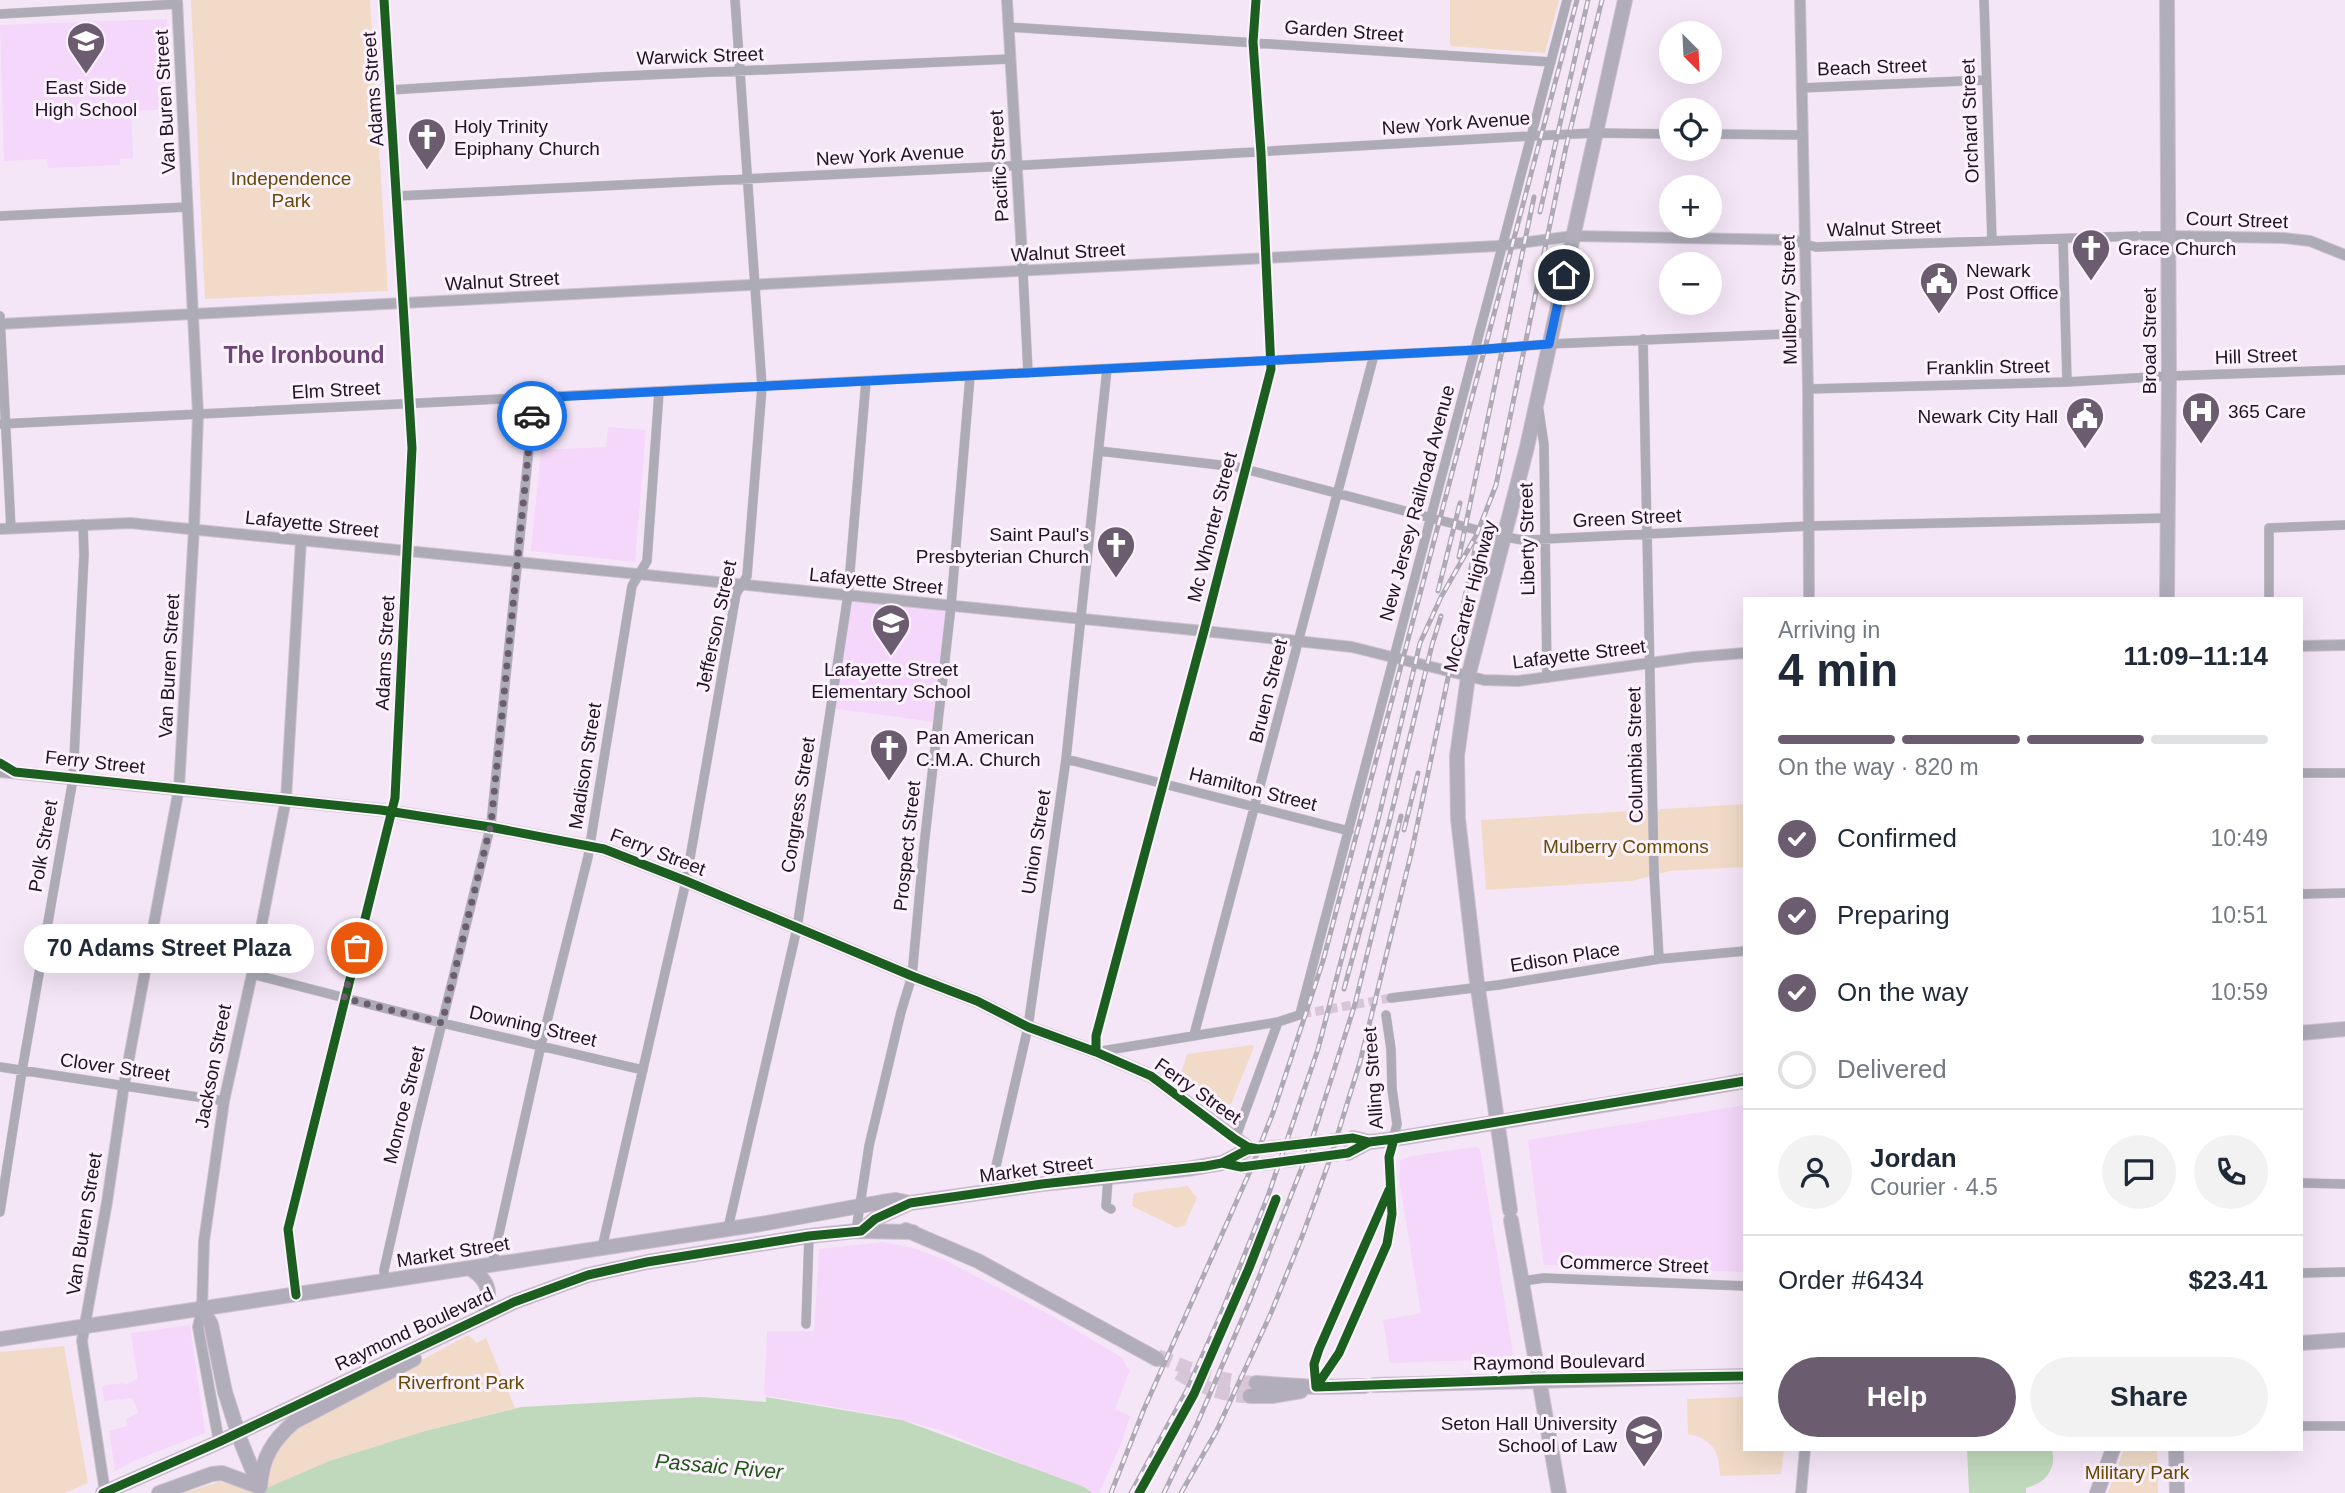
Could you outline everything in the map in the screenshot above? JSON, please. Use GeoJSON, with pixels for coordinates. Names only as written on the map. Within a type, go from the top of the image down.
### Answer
{"type":"FeatureCollection","features":[{"type":"Feature","properties":{"kind":"main road","name":"McCarter Highway"},"geometry":{"type":"LineString","coordinates":[[1559,1493],[1510,1215],[1478,986],[1458,819],[1457,756],[1468,677],[1538,399],[1625,0]]}},
{"type":"Feature","properties":{"kind":"main road","name":"Broad Street"},"geometry":{"type":"LineString","coordinates":[[2167,0],[2167,597]]}},
{"type":"Feature","properties":{"kind":"main road"},"geometry":{"type":"LineString","coordinates":[[0,763],[15,772]]}},
{"type":"Feature","properties":{"kind":"main road","name":"Ferry Street"},"geometry":{"type":"LineString","coordinates":[[0,771],[391,811],[604,849],[977,1001],[1028,1027],[1151,1076],[1247,1149]]}},
{"type":"Feature","properties":{"kind":"main road"},"geometry":{"type":"LineString","coordinates":[[2303,1033],[2345,1029]]}},
{"type":"Feature","properties":{"kind":"main road"},"geometry":{"type":"LineString","coordinates":[[1353,1138],[1369,1142],[1395,1139],[1743,1082]]}},
{"type":"Feature","properties":{"kind":"main road"},"geometry":{"type":"LineString","coordinates":[[1222,1163],[1235,1139]]}},
{"type":"Feature","properties":{"kind":"main road"},"geometry":{"type":"LineString","coordinates":[[1348,1153],[1369,1142]]}},
{"type":"Feature","properties":{"kind":"main road","name":"Market Street"},"geometry":{"type":"LineString","coordinates":[[1222,1163],[1247,1149]]}},
{"type":"Feature","properties":{"kind":"main road","name":"Market Street"},"geometry":{"type":"LineString","coordinates":[[859,1231],[875,1219],[910,1203],[1222,1163],[1241,1167]]}},
{"type":"Feature","properties":{"kind":"main road"},"geometry":{"type":"LineString","coordinates":[[913,1232],[911,1213],[935,1199]]}},
{"type":"Feature","properties":{"kind":"main road","name":"Market Street"},"geometry":{"type":"LineString","coordinates":[[0,1339],[471,1269],[835,1210],[858,1211],[897,1200],[910,1203]]}},
{"type":"Feature","properties":{"kind":"main road"},"geometry":{"type":"LineString","coordinates":[[858,1211],[978,1261],[1157,1357]]}},
{"type":"Feature","properties":{"kind":"main road"},"geometry":{"type":"LineString","coordinates":[[809,1236],[859,1231],[913,1232]]}},
{"type":"Feature","properties":{"kind":"main road","name":"Raymond Boulevard"},"geometry":{"type":"LineString","coordinates":[[104,1493],[219,1442],[514,1301],[600,1272],[809,1236]]}},
{"type":"Feature","properties":{"kind":"main road"},"geometry":{"type":"LineString","coordinates":[[514,1301],[543,1282],[594,1262],[602,1248]]}},
{"type":"Feature","properties":{"kind":"main road"},"geometry":{"type":"LineString","coordinates":[[471,1269],[487,1283],[490,1291],[484,1316]]}},
{"type":"Feature","properties":{"kind":"main road","name":"Jackson Street"},"geometry":{"type":"LineString","coordinates":[[202,1309],[211,1324],[225,1392],[256,1480]]}},
{"type":"Feature","properties":{"kind":"main road"},"geometry":{"type":"LineString","coordinates":[[159,1493],[212,1474],[222,1473],[256,1480],[271,1446],[294,1422],[431,1350],[465,1325]]}},
{"type":"Feature","properties":{"kind":"main road"},"geometry":{"type":"LineString","coordinates":[[2303,1343],[2345,1340]]}},
{"type":"Feature","properties":{"kind":"main road","name":"Raymond Boulevard"},"geometry":{"type":"LineString","coordinates":[[1253,1389],[1538,1379],[1743,1376]]}},
{"type":"Feature","properties":{"kind":"main road"},"geometry":{"type":"LineString","coordinates":[[2097,1493],[2112,1451]]}},
{"type":"Feature","properties":{"kind":"main road"},"geometry":{"type":"LineString","coordinates":[[2176,1451],[2177,1493]]}},
{"type":"Feature","properties":{"kind":"street","name":"Adams Street"},"geometry":{"type":"LineString","coordinates":[[296,1295],[288,1229],[395,798],[412,448],[384,0]]}},
{"type":"Feature","properties":{"kind":"street","name":"Jefferson Street"},"geometry":{"type":"LineString","coordinates":[[602,1248],[686,881],[736,594],[747,576],[762,387],[736,0]]}},
{"type":"Feature","properties":{"kind":"street","name":"Pacific Street"},"geometry":{"type":"LineString","coordinates":[[1007,0],[1028,373]]}},
{"type":"Feature","properties":{"kind":"street","name":"Mc Whorter Street"},"geometry":{"type":"LineString","coordinates":[[1096,1052],[1096,1036],[1271,369],[1254,42],[1256,0]]}},
{"type":"Feature","properties":{"kind":"street","name":"New Jersey Railroad Avenue"},"geometry":{"type":"LineString","coordinates":[[1278,1022],[1301,1014],[1567,0]]}},
{"type":"Feature","properties":{"kind":"street","name":"Mulberry Street"},"geometry":{"type":"LineString","coordinates":[[1800,0],[1810,597]]}},
{"type":"Feature","properties":{"kind":"street","name":"Orchard Street"},"geometry":{"type":"LineString","coordinates":[[1984,0],[1992,241]]}},
{"type":"Feature","properties":{"kind":"street"},"geometry":{"type":"LineString","coordinates":[[0,14],[177,2]]}},
{"type":"Feature","properties":{"kind":"street","name":"Van Buren Street"},"geometry":{"type":"LineString","coordinates":[[104,1493],[82,1341],[107,1202],[124,1085],[179,788],[194,529],[198,414],[177,2]]}},
{"type":"Feature","properties":{"kind":"street","name":"Garden Street"},"geometry":{"type":"LineString","coordinates":[[1008,27],[1551,62]]}},
{"type":"Feature","properties":{"kind":"street","name":"Warwick Street"},"geometry":{"type":"LineString","coordinates":[[390,90],[601,77],[1010,59]]}},
{"type":"Feature","properties":{"kind":"street","name":"Beach Street"},"geometry":{"type":"LineString","coordinates":[[1801,88],[1986,80]]}},
{"type":"Feature","properties":{"kind":"street","name":"New York Avenue"},"geometry":{"type":"LineString","coordinates":[[397,197],[1261,153],[1532,136],[1659,134]]}},
{"type":"Feature","properties":{"kind":"street"},"geometry":{"type":"LineString","coordinates":[[1722,134],[1803,135]]}},
{"type":"Feature","properties":{"kind":"street"},"geometry":{"type":"LineString","coordinates":[[0,216],[188,207]]}},
{"type":"Feature","properties":{"kind":"street","name":"Walnut Street"},"geometry":{"type":"LineString","coordinates":[[0,324],[1503,246],[1573,236],[1795,240],[1816,247],[2167,236]]}},
{"type":"Feature","properties":{"kind":"street","name":"Court Street"},"geometry":{"type":"LineString","coordinates":[[2167,236],[2283,238],[2310,241],[2345,255]]}},
{"type":"Feature","properties":{"kind":"street"},"geometry":{"type":"LineString","coordinates":[[2063,239],[2067,383]]}},
{"type":"Feature","properties":{"kind":"street"},"geometry":{"type":"LineString","coordinates":[[0,316],[5,529]]}},
{"type":"Feature","properties":{"kind":"street","name":"Elm Street"},"geometry":{"type":"LineString","coordinates":[[3,424],[762,387],[1643,339],[1807,333]]}},
{"type":"Feature","properties":{"kind":"street","name":"Columbia Street"},"geometry":{"type":"LineString","coordinates":[[1643,339],[1654,872],[1659,959]]}},
{"type":"Feature","properties":{"kind":"street","name":"Bruen Street"},"geometry":{"type":"LineString","coordinates":[[1194,1035],[1374,355]]}},
{"type":"Feature","properties":{"kind":"street","name":"Union Street"},"geometry":{"type":"LineString","coordinates":[[990,1192],[1028,1027],[1066,759],[1107,369]]}},
{"type":"Feature","properties":{"kind":"street","name":"Hill Street"},"geometry":{"type":"LineString","coordinates":[[2169,376],[2345,370]]}},
{"type":"Feature","properties":{"kind":"street","name":"Prospect Street"},"geometry":{"type":"LineString","coordinates":[[859,1231],[858,1211],[878,1107],[912,976],[951,606],[970,376]]}},
{"type":"Feature","properties":{"kind":"street","name":"Franklin Street"},"geometry":{"type":"LineString","coordinates":[[1808,389],[2067,383],[2169,376]]}},
{"type":"Feature","properties":{"kind":"street","name":"Congress Street"},"geometry":{"type":"LineString","coordinates":[[728,1228],[797,928],[848,596],[866,381]]}},
{"type":"Feature","properties":{"kind":"street","name":"Madison Street"},"geometry":{"type":"LineString","coordinates":[[492,1265],[541,1045],[590,847],[632,586],[647,561],[659,392]]}},
{"type":"Feature","properties":{"kind":"street","name":"Monroe Street"},"geometry":{"type":"LineString","coordinates":[[385,1281],[384,1270],[490,827],[534,398]]}},
{"type":"Feature","properties":{"kind":"street","name":"Liberty Street"},"geometry":{"type":"LineString","coordinates":[[1538,399],[1544,445],[1547,678]]}},
{"type":"Feature","properties":{"kind":"street","name":"Green Street"},"geometry":{"type":"LineString","coordinates":[[1099,451],[1245,469],[1504,537],[1544,539],[1810,526],[2168,518]]}},
{"type":"Feature","properties":{"kind":"street","name":"Lafayette Street"},"geometry":{"type":"LineString","coordinates":[[5,529],[130,523],[194,529],[1352,647],[1468,677],[1518,681],[1743,653]]}},
{"type":"Feature","properties":{"kind":"street","name":"Polk Street"},"geometry":{"type":"LineString","coordinates":[[0,1212],[73,779],[84,555],[83,524]]}},
{"type":"Feature","properties":{"kind":"street"},"geometry":{"type":"LineString","coordinates":[[2269,597],[2269,528],[2345,525]]}},
{"type":"Feature","properties":{"kind":"street","name":"Jackson Street"},"geometry":{"type":"LineString","coordinates":[[219,1442],[198,1327],[202,1309],[204,1241],[224,1101],[252,974],[285,799],[300,540]]}},
{"type":"Feature","properties":{"kind":"street"},"geometry":{"type":"LineString","coordinates":[[2303,646],[2345,645]]}},
{"type":"Feature","properties":{"kind":"street","name":"Hamilton Street"},"geometry":{"type":"LineString","coordinates":[[1066,759],[1349,831]]}},
{"type":"Feature","properties":{"kind":"street"},"geometry":{"type":"LineString","coordinates":[[2303,773],[2345,774]]}},
{"type":"Feature","properties":{"kind":"street"},"geometry":{"type":"LineString","coordinates":[[2303,894],[2345,893]]}},
{"type":"Feature","properties":{"kind":"street","name":"Edison Place"},"geometry":{"type":"LineString","coordinates":[[1391,998],[1659,959],[1743,951]]}},
{"type":"Feature","properties":{"kind":"street","name":"Downing Street"},"geometry":{"type":"LineString","coordinates":[[252,974],[442,1023],[643,1070]]}},
{"type":"Feature","properties":{"kind":"street","name":"Alling Street"},"geometry":{"type":"LineString","coordinates":[[1316,1387],[1339,1353],[1387,1244],[1391,1228],[1389,1157],[1395,1139],[1396,1119],[1386,1015]]}},
{"type":"Feature","properties":{"kind":"street"},"geometry":{"type":"LineString","coordinates":[[1096,1052],[1278,1022],[1235,1139]]}},
{"type":"Feature","properties":{"kind":"street","name":"Clover Street"},"geometry":{"type":"LineString","coordinates":[[0,1067],[224,1101]]}},
{"type":"Feature","properties":{"kind":"street"},"geometry":{"type":"LineString","coordinates":[[1108,1178],[1107,1206],[1111,1209]]}},
{"type":"Feature","properties":{"kind":"street"},"geometry":{"type":"LineString","coordinates":[[2303,1183],[2345,1184]]}},
{"type":"Feature","properties":{"kind":"street"},"geometry":{"type":"LineString","coordinates":[[806,1324],[809,1236]]}},
{"type":"Feature","properties":{"kind":"street"},"geometry":{"type":"LineString","coordinates":[[2303,1273],[2345,1272]]}},
{"type":"Feature","properties":{"kind":"street","name":"Commerce Street"},"geometry":{"type":"LineString","coordinates":[[1522,1281],[1544,1278],[1743,1286]]}},
{"type":"Feature","properties":{"kind":"street"},"geometry":{"type":"LineString","coordinates":[[2303,1426],[2345,1426]]}},
{"type":"Feature","properties":{"kind":"street"},"geometry":{"type":"LineString","coordinates":[[1801,1493],[1805,1451]]}},
{"type":"Feature","properties":{"kind":"shaded area","name":"East Side High School"},"geometry":{"type":"Polygon","coordinates":[[[167,19],[172,109],[131,111],[133,158],[120,159],[120,165],[48,168],[47,159],[4,161],[0,25],[167,19]]]}},
{"type":"Feature","properties":{"kind":"shaded area"},"geometry":{"type":"Polygon","coordinates":[[[608,427],[646,430],[635,562],[531,551],[541,450],[606,447],[608,427]]]}},
{"type":"Feature","properties":{"kind":"shaded area","name":"Lafayette Street Elementary School"},"geometry":{"type":"Polygon","coordinates":[[[848,595],[951,606],[934,722],[831,708],[848,595]]]}},
{"type":"Feature","properties":{"kind":"shaded area"},"geometry":{"type":"Polygon","coordinates":[[[1743,1105],[1743,1272],[1544,1265],[1528,1140],[1743,1105]]]}},
{"type":"Feature","properties":{"kind":"shaded area"},"geometry":{"type":"Polygon","coordinates":[[[1476,1147],[1480,1149],[1513,1354],[1507,1359],[1390,1363],[1383,1320],[1421,1313],[1400,1185],[1400,1161],[1410,1156],[1476,1147]]]}},
{"type":"Feature","properties":{"kind":"shaded area"},"geometry":{"type":"Polygon","coordinates":[[[883,1242],[917,1249],[945,1260],[1052,1316],[1123,1358],[1130,1370],[1115,1409],[1130,1416],[1121,1444],[1099,1493],[1092,1493],[940,1430],[892,1417],[764,1395],[767,1331],[814,1331],[819,1249],[883,1242]]]}},
{"type":"Feature","properties":{"kind":"shaded area"},"geometry":{"type":"Polygon","coordinates":[[[190,1325],[205,1433],[115,1471],[109,1431],[127,1426],[126,1419],[139,1413],[132,1398],[104,1401],[102,1386],[124,1385],[138,1379],[131,1333],[190,1325]]]}},
{"type":"Feature","properties":{"kind":"green space","name":"Independence Park"},"geometry":{"type":"Polygon","coordinates":[[[191,0],[370,0],[388,291],[205,299],[191,0]]]}},
{"type":"Feature","properties":{"kind":"green space"},"geometry":{"type":"Polygon","coordinates":[[[1450,0],[1559,0],[1545,53],[1450,46],[1450,0]]]}},
{"type":"Feature","properties":{"kind":"green space","name":"Mulberry Commons"},"geometry":{"type":"Polygon","coordinates":[[[1743,804],[1743,867],[1670,871],[1632,881],[1486,890],[1481,820],[1743,804]]]}},
{"type":"Feature","properties":{"kind":"green space"},"geometry":{"type":"Polygon","coordinates":[[[1252,1045],[1254,1047],[1231,1104],[1223,1105],[1181,1073],[1187,1054],[1252,1045]]]}},
{"type":"Feature","properties":{"kind":"green space"},"geometry":{"type":"Polygon","coordinates":[[[1188,1186],[1197,1198],[1185,1225],[1177,1228],[1132,1206],[1134,1193],[1188,1186]]]}},
{"type":"Feature","properties":{"kind":"green space","name":"Riverfront Park"},"geometry":{"type":"Polygon","coordinates":[[[468,1335],[477,1343],[486,1338],[515,1408],[425,1431],[329,1461],[255,1493],[183,1493],[219,1482],[233,1484],[271,1465],[285,1441],[305,1423],[468,1335]]]}},
{"type":"Feature","properties":{"kind":"green space"},"geometry":{"type":"Polygon","coordinates":[[[64,1346],[88,1483],[65,1493],[0,1493],[0,1352],[64,1346]]]}},
{"type":"Feature","properties":{"kind":"green space"},"geometry":{"type":"Polygon","coordinates":[[[1743,1397],[1743,1451],[1784,1451],[1781,1474],[1720,1476],[1713,1448],[1703,1439],[1688,1434],[1687,1399],[1743,1397]]]}},
{"type":"Feature","properties":{"kind":"green space","name":"Military Park"},"geometry":{"type":"Polygon","coordinates":[[[2123,1451],[2157,1451],[2158,1493],[2108,1493],[2123,1451]]]}},
{"type":"Feature","properties":{"kind":"water","name":"Passaic River"},"geometry":{"type":"Polygon","coordinates":[[[700,1397],[766,1402],[766,1397],[902,1420],[1084,1487],[1092,1493],[255,1493],[329,1461],[425,1431],[521,1407],[700,1397]]]}},
{"type":"Feature","properties":{"kind":"water"},"geometry":{"type":"Polygon","coordinates":[[[1967,1451],[2052,1451],[2053,1463],[2048,1474],[2039,1483],[2026,1488],[2026,1493],[1969,1493],[1967,1451]]]}},
{"type":"Feature","properties":{"kind":"tunnel"},"geometry":{"type":"LineString","coordinates":[[1302,1014],[1391,998]]}},
{"type":"Feature","properties":{"kind":"tunnel"},"geometry":{"type":"LineString","coordinates":[[1247,1150],[1353,1138]]}},
{"type":"Feature","properties":{"kind":"tunnel"},"geometry":{"type":"LineString","coordinates":[[1241,1167],[1348,1153]]}},
{"type":"Feature","properties":{"kind":"tunnel"},"geometry":{"type":"LineString","coordinates":[[1158,1356],[1218,1378],[1256,1383]]}},
{"type":"Feature","properties":{"kind":"tunnel"},"geometry":{"type":"LineString","coordinates":[[1178,1373],[1212,1390],[1250,1396]]}},
{"type":"Feature","properties":{"kind":"railway"},"geometry":{"type":"LineString","coordinates":[[1111,1493],[1144,1409],[1251,1169],[1274,1110],[1323,961],[1577,0]]}},
{"type":"Feature","properties":{"kind":"railway"},"geometry":{"type":"LineString","coordinates":[[1540,212],[1588,0]]}},
{"type":"Feature","properties":{"kind":"railway"},"geometry":{"type":"LineString","coordinates":[[1131,1493],[1187,1390],[1268,1196],[1318,1049],[1379,816],[1420,643],[1441,597],[1477,534],[1496,485],[1566,147],[1602,0]]}},
{"type":"Feature","properties":{"kind":"railway"},"geometry":{"type":"LineString","coordinates":[[1459,557],[1534,197]]}},
{"type":"Feature","properties":{"kind":"railway"},"geometry":{"type":"LineString","coordinates":[[1438,591],[1460,503]]}},
{"type":"Feature","properties":{"kind":"railway"},"geometry":{"type":"LineString","coordinates":[[1181,1493],[1216,1432],[1271,1313],[1330,1159],[1360,1062],[1412,850],[1476,544]]}},
{"type":"Feature","properties":{"kind":"railway"},"geometry":{"type":"LineString","coordinates":[[1344,989],[1441,616]]}},
{"type":"Feature","properties":{"kind":"railway"},"geometry":{"type":"LineString","coordinates":[[1404,830],[1418,773]]}},
{"type":"Feature","properties":{"kind":"railway"},"geometry":{"type":"LineString","coordinates":[[1164,1493],[1248,1305],[1308,1152],[1355,1004],[1401,816]]}},
{"type":"Feature","properties":{"kind":"cycle path"},"geometry":{"type":"LineString","coordinates":[[296,1295],[288,1229],[395,798],[412,448],[384,0]]}},
{"type":"Feature","properties":{"kind":"cycle path"},"geometry":{"type":"LineString","coordinates":[[1096,1052],[1096,1036],[1271,369],[1253,42],[1256,0]]}},
{"type":"Feature","properties":{"kind":"cycle path"},"geometry":{"type":"LineString","coordinates":[[0,763],[15,772],[381,810],[604,849],[977,1001],[1028,1027],[1151,1076],[1235,1139],[1248,1147],[1258,1149]]}},
{"type":"Feature","properties":{"kind":"cycle path"},"geometry":{"type":"LineString","coordinates":[[103,1493],[219,1442],[514,1302],[588,1275],[647,1262],[809,1236],[861,1231],[875,1219],[910,1203],[1042,1184],[1206,1166],[1222,1163],[1247,1150],[1353,1138],[1369,1142],[1394,1139],[1743,1081]]}},
{"type":"Feature","properties":{"kind":"cycle path"},"geometry":{"type":"LineString","coordinates":[[1316,1387],[1339,1353],[1387,1244],[1392,1214],[1389,1157],[1394,1139]]}},
{"type":"Feature","properties":{"kind":"cycle path"},"geometry":{"type":"LineString","coordinates":[[1222,1163],[1241,1167],[1348,1153],[1369,1142]]}},
{"type":"Feature","properties":{"kind":"cycle path"},"geometry":{"type":"LineString","coordinates":[[1316,1387],[1314,1364],[1319,1349],[1389,1190]]}},
{"type":"Feature","properties":{"kind":"cycle path"},"geometry":{"type":"LineString","coordinates":[[1139,1493],[1194,1394],[1276,1199]]}},
{"type":"Feature","properties":{"kind":"cycle path"},"geometry":{"type":"LineString","coordinates":[[1316,1387],[1538,1379],[1743,1376]]}},
{"type":"Feature","properties":{"kind":"way so far"},"geometry":{"type":"LineString","coordinates":[[357,948],[344,998],[442,1023],[491,824],[532,416]]}},
{"type":"Feature","properties":{"kind":"place","name":"East Side High School"},"geometry":{"type":"Point","coordinates":[86,75]}},
{"type":"Feature","properties":{"kind":"place","name":"Holy Trinity Epiphany Church"},"geometry":{"type":"Point","coordinates":[427,171]}},
{"type":"Feature","properties":{"kind":"place","name":"Grace Church"},"geometry":{"type":"Point","coordinates":[2091,282]}},
{"type":"Feature","properties":{"kind":"place","name":"Newark Post Office"},"geometry":{"type":"Point","coordinates":[1939,315]}},
{"type":"Feature","properties":{"kind":"place","name":"365 Care"},"geometry":{"type":"Point","coordinates":[2201,445]}},
{"type":"Feature","properties":{"kind":"place","name":"Newark City Hall"},"geometry":{"type":"Point","coordinates":[2085,450]}},
{"type":"Feature","properties":{"kind":"place","name":"Saint Paul's Presbyterian Church"},"geometry":{"type":"Point","coordinates":[1116,579]}},
{"type":"Feature","properties":{"kind":"place","name":"Lafayette Street Elementary School"},"geometry":{"type":"Point","coordinates":[891,657]}},
{"type":"Feature","properties":{"kind":"place","name":"Pan American C.M.A. Church"},"geometry":{"type":"Point","coordinates":[889,782]}},
{"type":"Feature","properties":{"kind":"place","name":"70 Adams Street Plaza"},"geometry":{"type":"Point","coordinates":[357,948]}},
{"type":"Feature","properties":{"kind":"place","name":"Seton Hall University School of Law"},"geometry":{"type":"Point","coordinates":[1644,1468]}},
{"type":"Feature","properties":{"kind":"district","name":"The Ironbound"},"geometry":{"type":"Point","coordinates":[304,355]}},
{"type":"Feature","properties":{"kind":"route"},"geometry":{"type":"LineString","coordinates":[[532,416],[534,398],[1549,344],[1564,275]]}}]}
